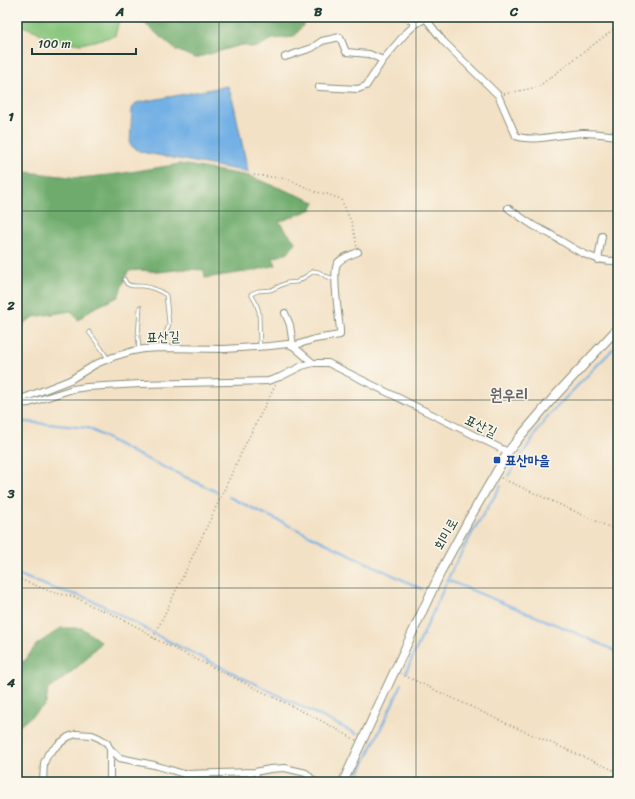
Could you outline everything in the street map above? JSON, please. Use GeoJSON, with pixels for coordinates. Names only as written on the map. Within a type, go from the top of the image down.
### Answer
{"type":"FeatureCollection","features":[{"type":"Feature","properties":{"kind":"street"},"geometry":{"type":"LineString","coordinates":[[406,17],[416,24]]}},
{"type":"Feature","properties":{"kind":"street"},"geometry":{"type":"LineString","coordinates":[[319,87],[358,89],[366,86],[384,60],[405,34],[416,24],[427,18],[443,41],[498,95],[516,136],[522,138],[537,138],[584,133],[618,136]]}},
{"type":"Feature","properties":{"kind":"street"},"geometry":{"type":"LineString","coordinates":[[285,57],[312,48],[322,41],[340,37],[346,52],[369,54],[384,60]]}},
{"type":"Feature","properties":{"kind":"street"},"geometry":{"type":"LineString","coordinates":[[508,208],[533,225],[589,257],[609,262],[618,261]]}},
{"type":"Feature","properties":{"kind":"street"},"geometry":{"type":"LineString","coordinates":[[598,260],[602,236]]}},
{"type":"Feature","properties":{"kind":"street"},"geometry":{"type":"LineString","coordinates":[[335,279],[337,264],[343,258],[358,252]]}},
{"type":"Feature","properties":{"kind":"street","name":"표산길"},"geometry":{"type":"LineString","coordinates":[[17,400],[70,380],[96,364],[108,359],[139,350],[161,348],[225,349],[288,344],[292,346],[315,339],[340,335],[335,279]]}},
{"type":"Feature","properties":{"kind":"street"},"geometry":{"type":"LineString","coordinates":[[284,313],[290,325],[292,346],[313,363]]}},
{"type":"Feature","properties":{"kind":"street","name":"회미로"},"geometry":{"type":"LineString","coordinates":[[343,782],[443,567],[468,520],[508,452],[554,397],[618,328]]}},
{"type":"Feature","properties":{"kind":"street","name":"표산길"},"geometry":{"type":"LineString","coordinates":[[17,404],[29,403],[73,389],[87,387],[140,384],[268,381],[302,366],[313,363],[328,363],[508,452]]}},
{"type":"Feature","properties":{"kind":"street"},"geometry":{"type":"LineString","coordinates":[[43,782],[44,763],[48,754],[68,737],[76,734],[92,735],[99,738],[107,743],[110,749],[120,758],[154,765],[184,774],[255,772],[285,768],[306,773],[315,782]]}},
{"type":"Feature","properties":{"kind":"street"},"geometry":{"type":"LineString","coordinates":[[110,749],[110,782]]}},
{"type":"Feature","properties":{"kind":"lane"},"geometry":{"type":"LineString","coordinates":[[260,347],[259,312],[251,294],[258,291],[271,290],[286,283],[297,282],[314,271],[335,279]]}},
{"type":"Feature","properties":{"kind":"lane"},"geometry":{"type":"LineString","coordinates":[[124,279],[127,284],[132,286],[144,286],[166,295],[169,324],[161,348]]}},
{"type":"Feature","properties":{"kind":"lane"},"geometry":{"type":"LineString","coordinates":[[139,350],[138,336],[140,307]]}},
{"type":"Feature","properties":{"kind":"lane"},"geometry":{"type":"LineString","coordinates":[[89,332],[102,348],[108,359]]}},
{"type":"Feature","properties":{"kind":"lane"},"geometry":{"type":"LineString","coordinates":[[255,772],[260,782]]}},
{"type":"Feature","properties":{"kind":"path"},"geometry":{"type":"LineString","coordinates":[[498,95],[538,87],[618,26]]}},
{"type":"Feature","properties":{"kind":"path"},"geometry":{"type":"LineString","coordinates":[[254,175],[288,179],[316,192],[341,199],[352,224],[358,252]]}},
{"type":"Feature","properties":{"kind":"path"},"geometry":{"type":"LineString","coordinates":[[153,637],[244,447],[280,377]]}},
{"type":"Feature","properties":{"kind":"path"},"geometry":{"type":"LineString","coordinates":[[495,475],[618,531]]}},
{"type":"Feature","properties":{"kind":"path"},"geometry":{"type":"LineString","coordinates":[[17,578],[52,592],[75,597],[112,614],[145,631],[153,637],[320,720],[361,743]]}},
{"type":"Feature","properties":{"kind":"path"},"geometry":{"type":"LineString","coordinates":[[395,670],[510,725],[618,772]]}},
{"type":"Feature","properties":{"kind":"green space"},"geometry":{"type":"Polygon","coordinates":[[[17,17],[120,17],[115,36],[81,44],[50,40],[36,31],[17,24],[17,17]]]}},
{"type":"Feature","properties":{"kind":"green space"},"geometry":{"type":"Polygon","coordinates":[[[137,17],[309,17],[294,37],[273,39],[255,48],[242,45],[195,58],[176,50],[137,17]]]}},
{"type":"Feature","properties":{"kind":"green space"},"geometry":{"type":"Polygon","coordinates":[[[180,164],[249,176],[315,202],[312,209],[279,222],[296,243],[288,253],[273,258],[276,265],[252,271],[205,278],[204,270],[184,269],[159,272],[140,270],[128,271],[118,297],[92,309],[78,320],[71,311],[34,317],[24,323],[19,341],[17,342],[17,171],[79,178],[118,174],[180,164]]]}},
{"type":"Feature","properties":{"kind":"green space"},"geometry":{"type":"Polygon","coordinates":[[[61,628],[82,628],[101,642],[82,663],[48,689],[46,704],[17,728],[17,658],[24,662],[36,645],[61,628]]]}},
{"type":"Feature","properties":{"kind":"water"},"geometry":{"type":"Polygon","coordinates":[[[228,86],[234,105],[248,172],[141,152],[130,145],[132,109],[136,103],[228,86]]]}},
{"type":"Feature","properties":{"kind":"waterway"},"geometry":{"type":"LineString","coordinates":[[508,476],[547,417],[618,344]]}},
{"type":"Feature","properties":{"kind":"waterway"},"geometry":{"type":"LineString","coordinates":[[17,421],[88,428],[132,452],[217,492]]}},
{"type":"Feature","properties":{"kind":"waterway"},"geometry":{"type":"LineString","coordinates":[[406,672],[453,568],[476,526],[501,486]]}},
{"type":"Feature","properties":{"kind":"waterway"},"geometry":{"type":"LineString","coordinates":[[229,497],[422,589]]}},
{"type":"Feature","properties":{"kind":"waterway"},"geometry":{"type":"LineString","coordinates":[[17,574],[52,588],[87,598],[162,638],[357,734]]}},
{"type":"Feature","properties":{"kind":"waterway"},"geometry":{"type":"LineString","coordinates":[[447,580],[569,630],[618,652]]}},
{"type":"Feature","properties":{"kind":"waterway"},"geometry":{"type":"LineString","coordinates":[[355,782],[402,684]]}},
{"type":"Feature","properties":{"kind":"place","name":"표산마을"},"geometry":{"type":"Point","coordinates":[497,460]}},
{"type":"Feature","properties":{"kind":"district","name":"원우리"},"geometry":{"type":"Point","coordinates":[509,394]}}]}
